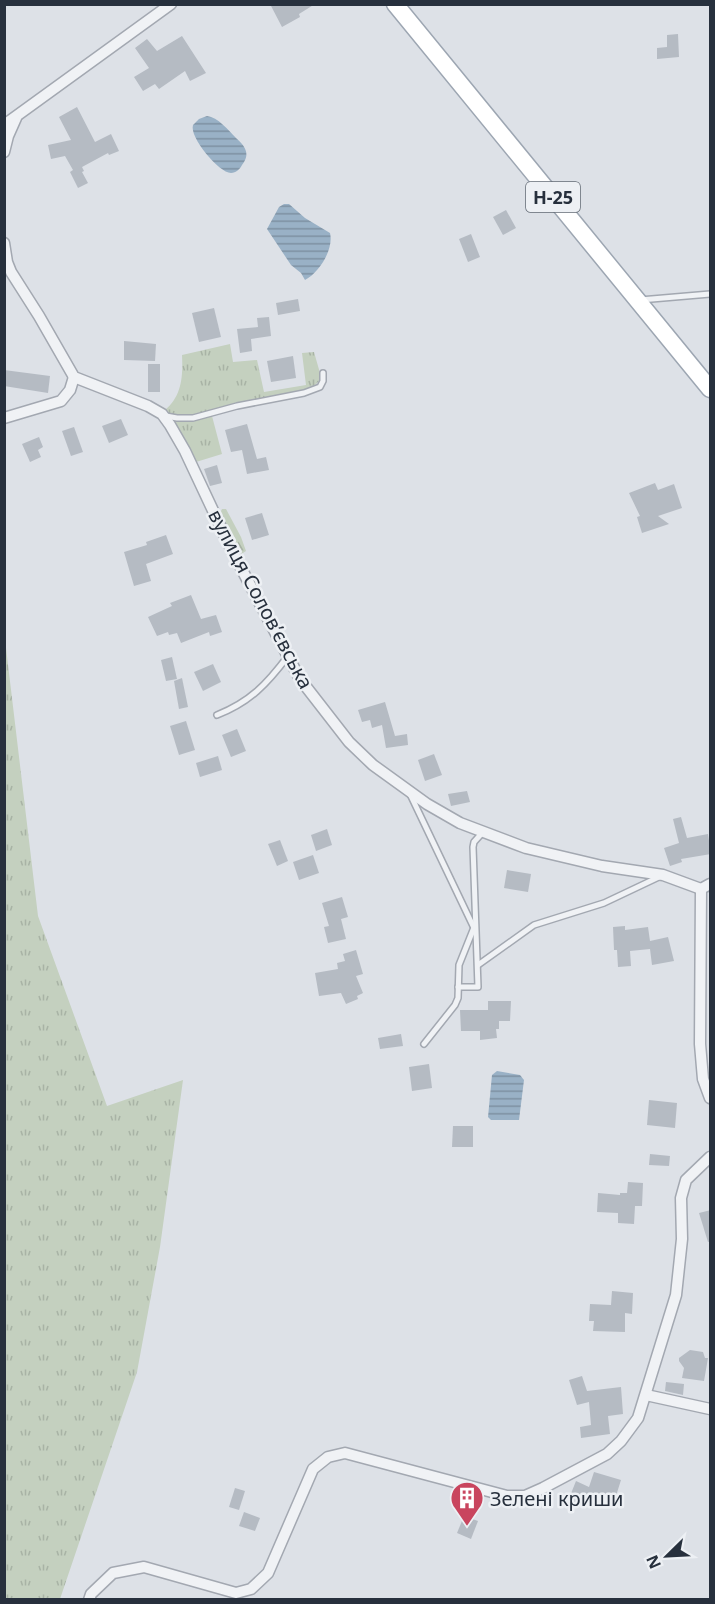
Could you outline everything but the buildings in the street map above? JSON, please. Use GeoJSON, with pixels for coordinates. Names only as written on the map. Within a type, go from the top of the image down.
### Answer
{"type":"FeatureCollection","features":[{"type":"Feature","properties":{"kind":"main road","name":"Н-25"},"geometry":{"type":"LineString","coordinates":[[395,4],[711,389]]}},
{"type":"Feature","properties":{"kind":"street"},"geometry":{"type":"LineString","coordinates":[[4,124],[171,4]]}},
{"type":"Feature","properties":{"kind":"street"},"geometry":{"type":"LineString","coordinates":[[4,152],[17,116]]}},
{"type":"Feature","properties":{"kind":"street"},"geometry":{"type":"LineString","coordinates":[[4,243],[11,272],[74,378],[148,406],[162,414]]}},
{"type":"Feature","properties":{"kind":"street"},"geometry":{"type":"LineString","coordinates":[[4,418],[61,401],[70,390],[74,378]]}},
{"type":"Feature","properties":{"kind":"street","name":"вулиця Соловʼєвська"},"geometry":{"type":"LineString","coordinates":[[162,414],[185,451],[232,550],[300,679],[325,714],[373,765],[409,792],[460,823],[526,848],[663,875],[706,886],[700,1044],[703,1079],[711,1098]]}},
{"type":"Feature","properties":{"kind":"street"},"geometry":{"type":"LineString","coordinates":[[89,1599],[91,1594],[112,1573],[144,1568],[236,1593],[251,1589],[268,1573],[313,1469],[328,1457],[345,1453],[507,1496],[525,1496],[607,1454],[621,1441],[638,1418],[676,1295],[682,1239],[681,1198],[686,1180],[711,1157]]}},
{"type":"Feature","properties":{"kind":"street"},"geometry":{"type":"LineString","coordinates":[[646,1395],[711,1409]]}},
{"type":"Feature","properties":{"kind":"lane"},"geometry":{"type":"LineString","coordinates":[[638,300],[711,294]]}},
{"type":"Feature","properties":{"kind":"lane"},"geometry":{"type":"LineString","coordinates":[[162,414],[177,418],[193,418],[237,406],[304,393],[320,387],[323,374]]}},
{"type":"Feature","properties":{"kind":"lane"},"geometry":{"type":"LineString","coordinates":[[217,716],[237,707],[251,697],[268,681],[288,656]]}},
{"type":"Feature","properties":{"kind":"lane"},"geometry":{"type":"LineString","coordinates":[[409,792],[475,926],[459,965],[455,1005],[424,1044]]}},
{"type":"Feature","properties":{"kind":"lane"},"geometry":{"type":"LineString","coordinates":[[458,987],[478,987],[472,847],[484,831]]}},
{"type":"Feature","properties":{"kind":"lane"},"geometry":{"type":"LineString","coordinates":[[478,965],[534,926],[555,917],[604,903],[663,875]]}},
{"type":"Feature","properties":{"kind":"green space"},"geometry":{"type":"Polygon","coordinates":[[[230,344],[233,362],[257,360],[264,392],[306,385],[302,353],[314,352],[320,380],[312,388],[204,412],[186,415],[167,413],[165,410],[175,398],[180,385],[182,355],[230,344]]]}},
{"type":"Feature","properties":{"kind":"green space"},"geometry":{"type":"Polygon","coordinates":[[[212,416],[222,454],[196,462],[172,420],[187,421],[212,416]]]}},
{"type":"Feature","properties":{"kind":"green space"},"geometry":{"type":"Polygon","coordinates":[[[222,509],[226,509],[241,537],[246,551],[240,555],[220,513],[222,509]]]}},
{"type":"Feature","properties":{"kind":"green space"},"geometry":{"type":"Polygon","coordinates":[[[4,631],[38,916],[107,1106],[183,1080],[160,1247],[137,1372],[60,1599],[5,1599],[4,631]]]}},
{"type":"Feature","properties":{"kind":"water"},"geometry":{"type":"Polygon","coordinates":[[[207,116],[223,124],[244,147],[245,161],[236,172],[231,173],[219,167],[206,154],[196,138],[193,125],[199,119],[207,116]]]}},
{"type":"Feature","properties":{"kind":"water"},"geometry":{"type":"Polygon","coordinates":[[[289,204],[305,218],[330,233],[328,253],[315,272],[305,280],[301,273],[291,265],[267,229],[279,207],[289,204]]]}},
{"type":"Feature","properties":{"kind":"water"},"geometry":{"type":"Polygon","coordinates":[[[497,1071],[520,1075],[524,1080],[519,1120],[491,1120],[488,1117],[492,1075],[497,1071]]]}},
{"type":"Feature","properties":{"kind":"place","name":"Зелені криши"},"geometry":{"type":"Point","coordinates":[467,1527]}}]}
